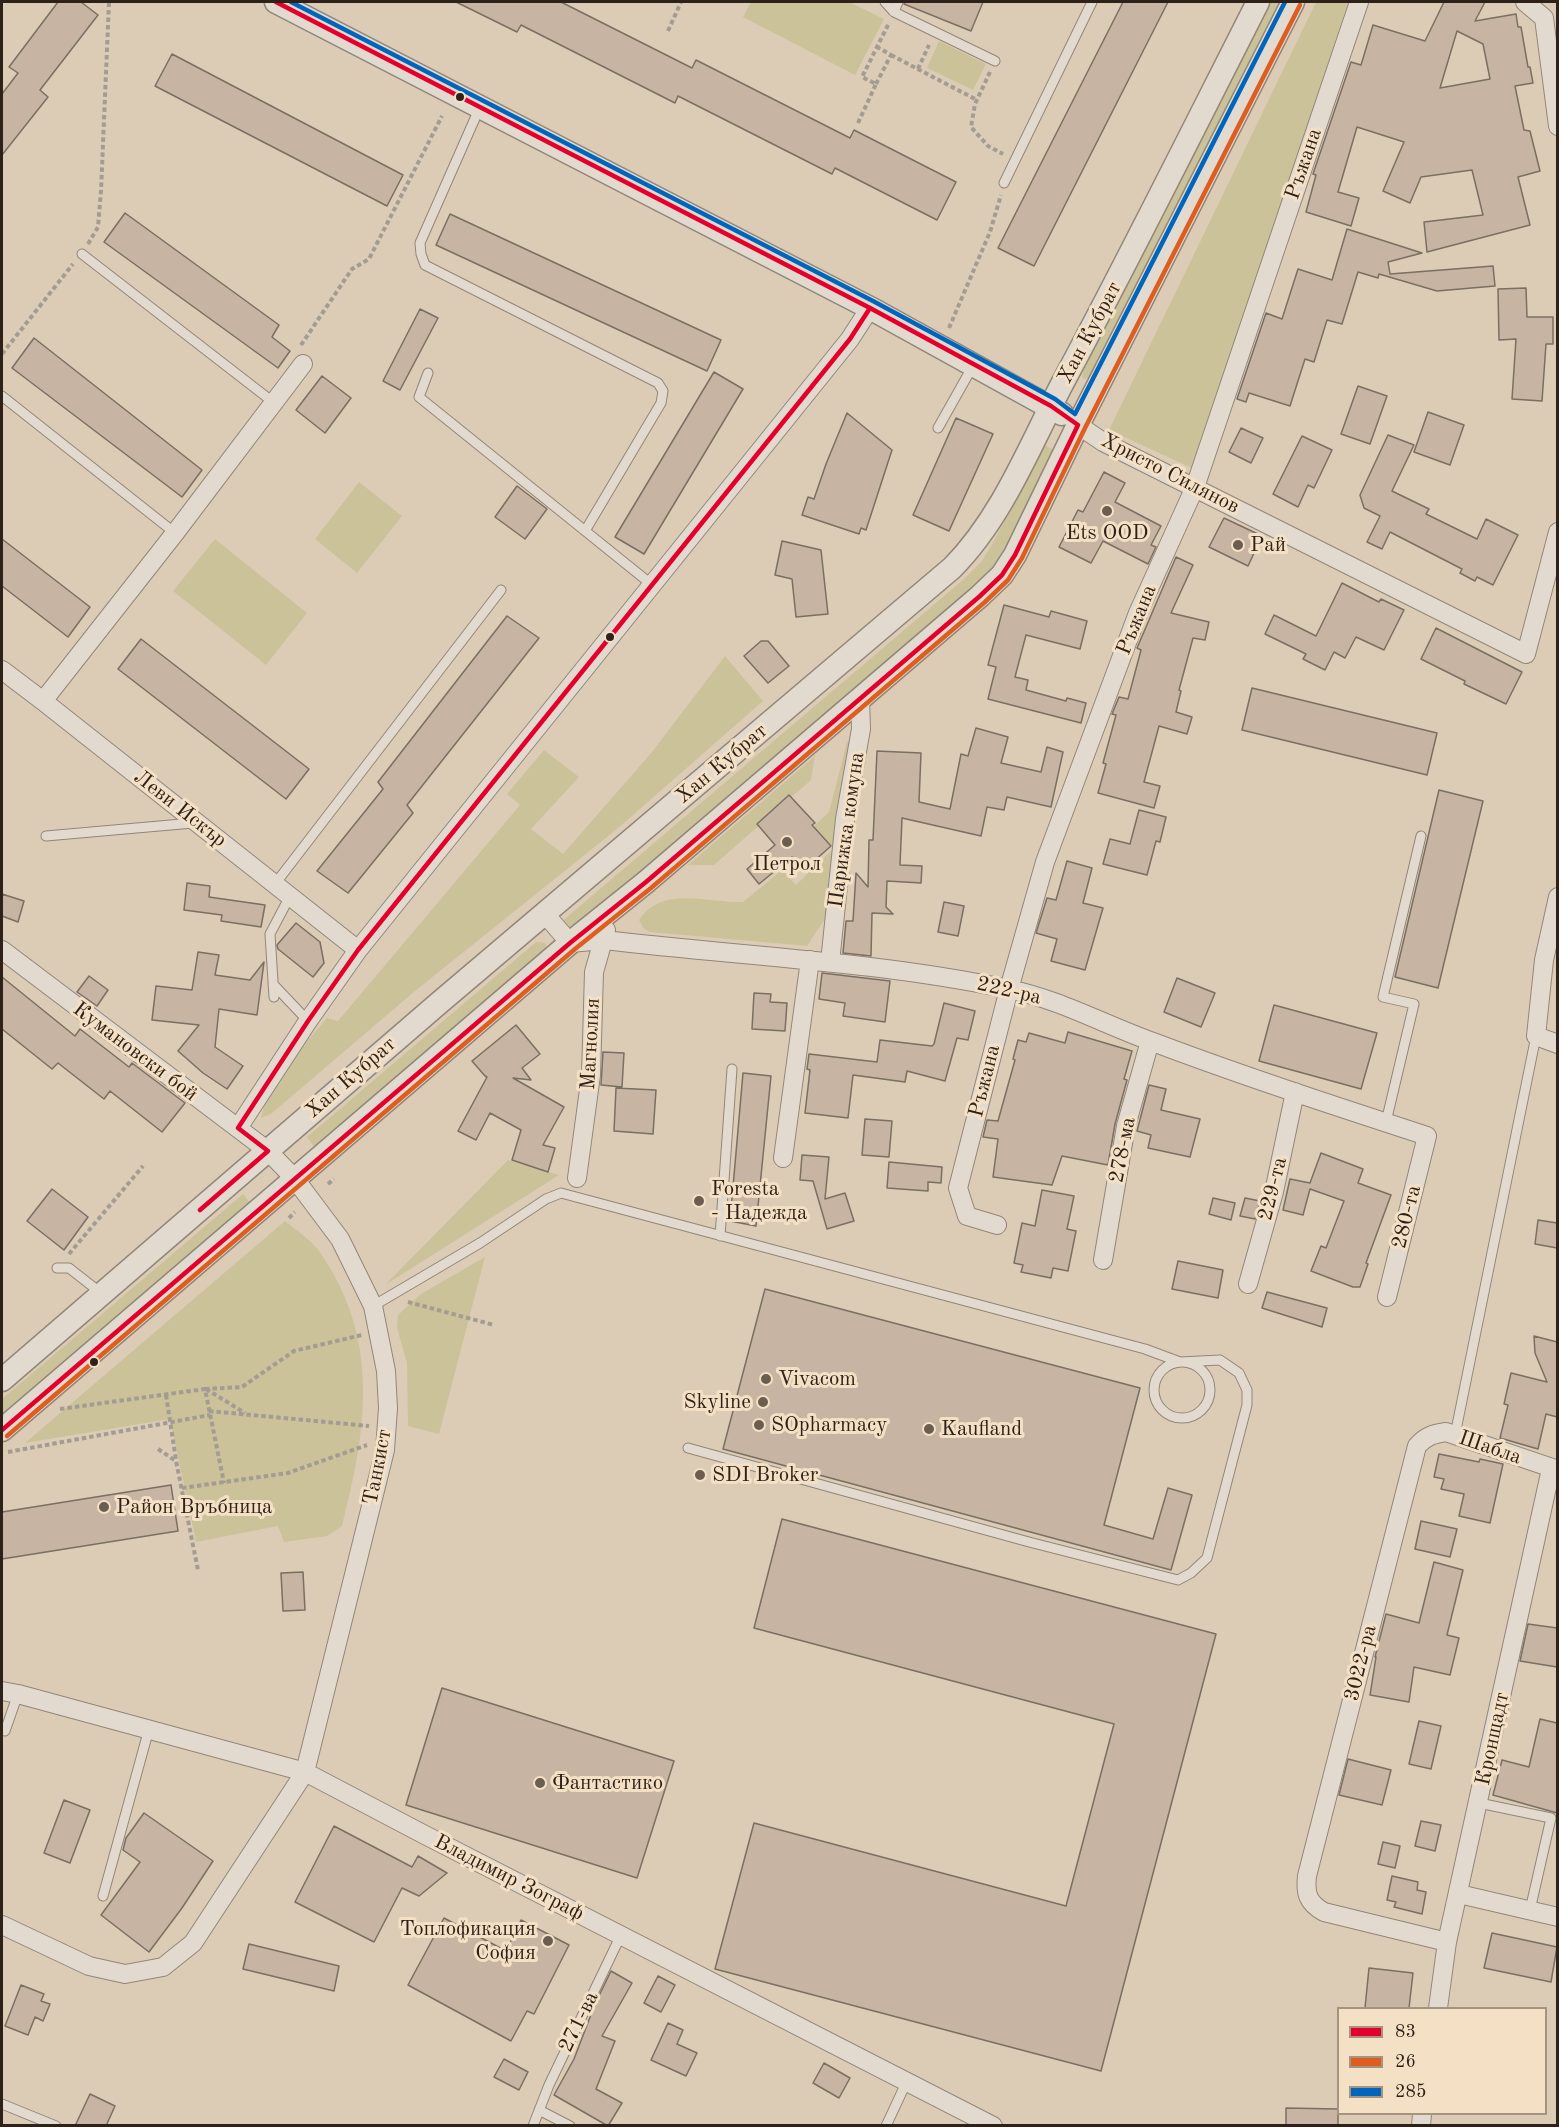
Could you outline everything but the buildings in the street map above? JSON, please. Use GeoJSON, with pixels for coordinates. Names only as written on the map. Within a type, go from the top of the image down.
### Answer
{"type":"FeatureCollection","features":[{"type":"Feature","properties":{"kind":"street","name":"Христо Силянов"},"geometry":{"type":"LineString","coordinates":[[279,2],[942,346],[1051,406],[1103,442],[1526,654],[1557,532]]}},
{"type":"Feature","properties":{"kind":"street","name":"Хан Кубрат"},"geometry":{"type":"LineString","coordinates":[[2,1380],[438,1003],[952,568],[970,550],[985,530],[1121,273],[1258,2]]}},
{"type":"Feature","properties":{"kind":"street","name":"Хан Кубрат"},"geometry":{"type":"LineString","coordinates":[[2,1430],[1002,575],[1015,555],[1078,425],[1293,2]]}},
{"type":"Feature","properties":{"kind":"street","name":"Ръжана"},"geometry":{"type":"LineString","coordinates":[[998,1226],[967,1216],[958,1188],[1009,989],[1049,851],[1138,613],[1195,487],[1359,2]]}},
{"type":"Feature","properties":{"kind":"street"},"geometry":{"type":"LineString","coordinates":[[1525,2],[1544,18],[1557,126]]}},
{"type":"Feature","properties":{"kind":"street"},"geometry":{"type":"LineString","coordinates":[[238,1128],[358,950],[850,339],[870,308]]}},
{"type":"Feature","properties":{"kind":"street"},"geometry":{"type":"LineString","coordinates":[[44,701],[303,364]]}},
{"type":"Feature","properties":{"kind":"street","name":"Леви Искър"},"geometry":{"type":"LineString","coordinates":[[2,670],[358,950]]}},
{"type":"Feature","properties":{"kind":"street","name":"Парижка комуна"},"geometry":{"type":"LineString","coordinates":[[830,962],[845,819],[861,729],[860,698]]}},
{"type":"Feature","properties":{"kind":"street"},"geometry":{"type":"LineString","coordinates":[[1557,897],[1544,960],[1536,1036],[1557,1044]]}},
{"type":"Feature","properties":{"kind":"street","name":"Магнолия"},"geometry":{"type":"LineString","coordinates":[[577,1178],[591,1075],[594,972],[611,911]]}},
{"type":"Feature","properties":{"kind":"street"},"geometry":{"type":"LineString","coordinates":[[545,914],[570,943]]}},
{"type":"Feature","properties":{"kind":"street","name":"222-ра"},"geometry":{"type":"LineString","coordinates":[[570,943],[604,940],[830,962],[919,973],[1009,989],[1053,1002],[1149,1041],[1427,1136]]}},
{"type":"Feature","properties":{"kind":"street","name":"Кумановски бой"},"geometry":{"type":"LineString","coordinates":[[2,950],[268,1151],[295,1179]]}},
{"type":"Feature","properties":{"kind":"street"},"geometry":{"type":"LineString","coordinates":[[783,1158],[810,960]]}},
{"type":"Feature","properties":{"kind":"street","name":"278-ма"},"geometry":{"type":"LineString","coordinates":[[1103,1260],[1126,1126],[1149,1041]]}},
{"type":"Feature","properties":{"kind":"street","name":"229-та"},"geometry":{"type":"LineString","coordinates":[[1248,1284],[1274,1192],[1295,1092]]}},
{"type":"Feature","properties":{"kind":"street","name":"280-та"},"geometry":{"type":"LineString","coordinates":[[1388,1297],[1427,1136]]}},
{"type":"Feature","properties":{"kind":"street","name":"Танкист"},"geometry":{"type":"LineString","coordinates":[[2,1925],[89,1966],[125,1974],[164,1967],[193,1943],[305,1772],[385,1450],[378,1427],[388,1408],[386,1371],[373,1306],[340,1239],[295,1179]]}},
{"type":"Feature","properties":{"kind":"street","name":"Шабла"},"geometry":{"type":"LineString","coordinates":[[1424,1439],[1432,1434],[1446,1432],[1554,1470]]}},
{"type":"Feature","properties":{"kind":"street","name":"3022-ра"},"geometry":{"type":"LineString","coordinates":[[1424,1439],[1417,1446],[1305,1891],[1311,1905],[1324,1912],[1447,1942]]}},
{"type":"Feature","properties":{"kind":"street","name":"Кронщадт"},"geometry":{"type":"LineString","coordinates":[[1438,2007],[1447,1942],[1554,1470]]}},
{"type":"Feature","properties":{"kind":"street","name":"Владимир Зограф"},"geometry":{"type":"LineString","coordinates":[[10,1692],[305,1772],[993,2126]]}},
{"type":"Feature","properties":{"kind":"street"},"geometry":{"type":"LineString","coordinates":[[1459,1894],[1557,1917]]}},
{"type":"Feature","properties":{"kind":"lane"},"geometry":{"type":"LineString","coordinates":[[885,2],[894,12],[995,61]]}},
{"type":"Feature","properties":{"kind":"lane"},"geometry":{"type":"LineString","coordinates":[[894,12],[898,2]]}},
{"type":"Feature","properties":{"kind":"lane"},"geometry":{"type":"LineString","coordinates":[[1004,183],[1092,2]]}},
{"type":"Feature","properties":{"kind":"lane"},"geometry":{"type":"LineString","coordinates":[[480,107],[420,243],[425,265],[658,383],[663,391],[661,403],[585,531]]}},
{"type":"Feature","properties":{"kind":"lane"},"geometry":{"type":"LineString","coordinates":[[82,254],[273,402]]}},
{"type":"Feature","properties":{"kind":"lane"},"geometry":{"type":"LineString","coordinates":[[938,428],[974,364]]}},
{"type":"Feature","properties":{"kind":"lane"},"geometry":{"type":"LineString","coordinates":[[428,373],[418,397],[651,584]]}},
{"type":"Feature","properties":{"kind":"lane"},"geometry":{"type":"LineString","coordinates":[[2,396],[175,533]]}},
{"type":"Feature","properties":{"kind":"lane"},"geometry":{"type":"LineString","coordinates":[[275,884],[501,590]]}},
{"type":"Feature","properties":{"kind":"lane"},"geometry":{"type":"LineString","coordinates":[[46,836],[197,822]]}},
{"type":"Feature","properties":{"kind":"lane"},"geometry":{"type":"LineString","coordinates":[[1386,1122],[1414,1004],[1383,997],[1421,836]]}},
{"type":"Feature","properties":{"kind":"lane"},"geometry":{"type":"LineString","coordinates":[[274,997],[270,934],[290,896]]}},
{"type":"Feature","properties":{"kind":"lane"},"geometry":{"type":"LineString","coordinates":[[273,984],[308,1021]]}},
{"type":"Feature","properties":{"kind":"lane"},"geometry":{"type":"LineString","coordinates":[[1455,1435],[1536,1036]]}},
{"type":"Feature","properties":{"kind":"lane"},"geometry":{"type":"LineString","coordinates":[[720,1236],[732,1069]]}},
{"type":"Feature","properties":{"kind":"lane"},"geometry":{"type":"LineString","coordinates":[[373,1306],[480,1243],[546,1198],[561,1194],[1134,1346],[1180,1362],[1190,1363],[1198,1367],[1209,1382],[1210,1392],[1204,1409],[1187,1418],[1170,1416],[1162,1410],[1154,1394],[1157,1376],[1164,1369],[1180,1362],[1220,1360],[1239,1373],[1247,1390],[1247,1405],[1207,1558],[1191,1573],[1178,1580],[1029,1542],[688,1448]]}},
{"type":"Feature","properties":{"kind":"lane"},"geometry":{"type":"LineString","coordinates":[[57,1268],[69,1268],[103,1294]]}},
{"type":"Feature","properties":{"kind":"lane"},"geometry":{"type":"LineString","coordinates":[[5,1731],[10,1692]]}},
{"type":"Feature","properties":{"kind":"lane"},"geometry":{"type":"LineString","coordinates":[[103,1896],[148,1729]]}},
{"type":"Feature","properties":{"kind":"lane"},"geometry":{"type":"LineString","coordinates":[[1479,1803],[1551,1818],[1530,1910]]}},
{"type":"Feature","properties":{"kind":"lane","name":"271-ва"},"geometry":{"type":"LineString","coordinates":[[532,2126],[563,2055],[621,1935]]}},
{"type":"Feature","properties":{"kind":"lane"},"geometry":{"type":"LineString","coordinates":[[886,2126],[907,2081]]}},
{"type":"Feature","properties":{"kind":"lane"},"geometry":{"type":"LineString","coordinates":[[2,2104],[56,2126]]}},
{"type":"Feature","properties":{"kind":"lane"},"geometry":{"type":"LineString","coordinates":[[539,2110],[570,2126]]}},
{"type":"Feature","properties":{"kind":"path"},"geometry":{"type":"LineString","coordinates":[[2,354],[82,254],[98,227],[109,2]]}},
{"type":"Feature","properties":{"kind":"path"},"geometry":{"type":"LineString","coordinates":[[668,31],[681,2]]}},
{"type":"Feature","properties":{"kind":"path"},"geometry":{"type":"LineString","coordinates":[[876,84],[862,77],[894,12]]}},
{"type":"Feature","properties":{"kind":"path"},"geometry":{"type":"LineString","coordinates":[[918,69],[935,32]]}},
{"type":"Feature","properties":{"kind":"path"},"geometry":{"type":"LineString","coordinates":[[877,47],[977,100]]}},
{"type":"Feature","properties":{"kind":"path"},"geometry":{"type":"LineString","coordinates":[[858,123],[891,55]]}},
{"type":"Feature","properties":{"kind":"path"},"geometry":{"type":"LineString","coordinates":[[995,61],[977,100],[971,127],[988,146],[1015,160]]}},
{"type":"Feature","properties":{"kind":"path"},"geometry":{"type":"LineString","coordinates":[[303,364],[292,358],[352,268],[369,259],[442,116]]}},
{"type":"Feature","properties":{"kind":"path"},"geometry":{"type":"LineString","coordinates":[[942,346],[990,232],[1004,183]]}},
{"type":"Feature","properties":{"kind":"path"},"geometry":{"type":"LineString","coordinates":[[57,1268],[142,1166]]}},
{"type":"Feature","properties":{"kind":"path"},"geometry":{"type":"LineString","coordinates":[[328,1184],[334,1179]]}},
{"type":"Feature","properties":{"kind":"path"},"geometry":{"type":"LineString","coordinates":[[289,1218],[295,1212]]}},
{"type":"Feature","properties":{"kind":"path"},"geometry":{"type":"LineString","coordinates":[[390,1297],[494,1325]]}},
{"type":"Feature","properties":{"kind":"path"},"geometry":{"type":"LineString","coordinates":[[57,1409],[205,1389],[242,1387],[294,1351],[378,1331]]}},
{"type":"Feature","properties":{"kind":"path"},"geometry":{"type":"LineString","coordinates":[[205,1389],[224,1483]]}},
{"type":"Feature","properties":{"kind":"path"},"geometry":{"type":"LineString","coordinates":[[205,1389],[248,1414]]}},
{"type":"Feature","properties":{"kind":"path"},"geometry":{"type":"LineString","coordinates":[[166,1395],[176,1461],[198,1570]]}},
{"type":"Feature","properties":{"kind":"path"},"geometry":{"type":"LineString","coordinates":[[2,1449],[6,1452],[209,1413],[248,1414],[378,1427],[367,1445],[288,1473],[182,1488]]}},
{"type":"Feature","properties":{"kind":"path"},"geometry":{"type":"LineString","coordinates":[[158,1449],[176,1461]]}},
{"type":"Feature","properties":{"kind":"shaded area"},"geometry":{"type":"Polygon","coordinates":[[[751,2],[849,2],[884,19],[855,75],[743,17],[751,2]]]}},
{"type":"Feature","properties":{"kind":"shaded area"},"geometry":{"type":"Polygon","coordinates":[[[1271,2],[1282,2],[1089,378],[1084,379],[1082,377],[1084,369],[1271,2]]]}},
{"type":"Feature","properties":{"kind":"shaded area"},"geometry":{"type":"Polygon","coordinates":[[[1316,2],[1348,2],[1194,469],[1109,430],[1316,2]]]}},
{"type":"Feature","properties":{"kind":"shaded area"},"geometry":{"type":"Polygon","coordinates":[[[939,41],[986,64],[973,90],[927,68],[939,41]]]}},
{"type":"Feature","properties":{"kind":"shaded area"},"geometry":{"type":"Polygon","coordinates":[[[1045,445],[1057,452],[1005,556],[996,567],[957,604],[812,724],[570,932],[560,923],[964,579],[981,562],[990,548],[1045,445]]]}},
{"type":"Feature","properties":{"kind":"shaded area"},"geometry":{"type":"Polygon","coordinates":[[[359,482],[402,516],[357,573],[315,539],[359,482]]]}},
{"type":"Feature","properties":{"kind":"shaded area"},"geometry":{"type":"Polygon","coordinates":[[[215,539],[307,613],[266,665],[173,591],[215,539]]]}},
{"type":"Feature","properties":{"kind":"shaded area"},"geometry":{"type":"Polygon","coordinates":[[[725,656],[763,701],[617,829],[415,991],[271,1114],[261,1118],[270,1084],[327,1018],[338,1021],[520,805],[507,794],[544,750],[579,777],[531,829],[563,854],[652,752],[725,656]]]}},
{"type":"Feature","properties":{"kind":"shaded area"},"geometry":{"type":"Polygon","coordinates":[[[858,737],[830,911],[807,946],[650,932],[644,929],[639,920],[649,909],[673,899],[743,902],[782,870],[796,885],[834,848],[814,826],[829,812],[847,742],[858,737]]]}},
{"type":"Feature","properties":{"kind":"shaded area"},"geometry":{"type":"Polygon","coordinates":[[[815,756],[811,780],[714,865],[688,865],[815,756]]]}},
{"type":"Feature","properties":{"kind":"shaded area"},"geometry":{"type":"Polygon","coordinates":[[[536,942],[545,943],[548,949],[316,1149],[307,1137],[536,942]]]}},
{"type":"Feature","properties":{"kind":"shaded area"},"geometry":{"type":"Polygon","coordinates":[[[508,1160],[559,1175],[385,1285],[508,1160]]]}},
{"type":"Feature","properties":{"kind":"shaded area"},"geometry":{"type":"Polygon","coordinates":[[[243,1194],[251,1204],[2,1416],[2,1399],[243,1194]]]}},
{"type":"Feature","properties":{"kind":"shaded area"},"geometry":{"type":"Polygon","coordinates":[[[285,1221],[316,1247],[339,1284],[352,1317],[360,1351],[363,1385],[362,1420],[358,1454],[342,1526],[327,1536],[284,1542],[278,1526],[196,1542],[170,1419],[25,1443],[285,1221]]]}},
{"type":"Feature","properties":{"kind":"shaded area"},"geometry":{"type":"Polygon","coordinates":[[[485,1257],[439,1434],[408,1426],[407,1363],[397,1328],[398,1315],[421,1294],[485,1257]]]}},
{"type":"Feature","properties":{"kind":"transit line","name":"83"},"geometry":{"type":"LineString","coordinates":[[2,1430],[570,943],[646,882],[980,596],[1002,575],[1015,555],[1078,425],[1051,406],[870,308],[276,2]]}},
{"type":"Feature","properties":{"kind":"transit line","name":"285"},"geometry":{"type":"LineString","coordinates":[[291,2],[873,301],[1055,399],[1075,414],[1285,2]]}},
{"type":"Feature","properties":{"kind":"transit line","name":"26"},"geometry":{"type":"LineString","coordinates":[[7,1436],[575,949],[651,888],[1008,580],[1022,558],[1085,428],[1300,5]]}},
{"type":"Feature","properties":{"kind":"transit line","name":"83"},"geometry":{"type":"LineString","coordinates":[[200,1210],[268,1151],[238,1128],[358,950],[850,339],[870,308]]}},
{"type":"Feature","properties":{"kind":"place","name":"Ets OOD"},"geometry":{"type":"Point","coordinates":[1107,511]}},
{"type":"Feature","properties":{"kind":"place","name":"Рай"},"geometry":{"type":"Point","coordinates":[1238,545]}},
{"type":"Feature","properties":{"kind":"place","name":"Петрол"},"geometry":{"type":"Point","coordinates":[787,842]}},
{"type":"Feature","properties":{"kind":"place","name":"Foresta - Надежда"},"geometry":{"type":"Point","coordinates":[699,1201]}},
{"type":"Feature","properties":{"kind":"place","name":"Vivacom"},"geometry":{"type":"Point","coordinates":[766,1379]}},
{"type":"Feature","properties":{"kind":"place","name":"Skyline"},"geometry":{"type":"Point","coordinates":[763,1402]}},
{"type":"Feature","properties":{"kind":"place","name":"SOpharmacy"},"geometry":{"type":"Point","coordinates":[759,1425]}},
{"type":"Feature","properties":{"kind":"place","name":"Kaufland"},"geometry":{"type":"Point","coordinates":[929,1429]}},
{"type":"Feature","properties":{"kind":"place","name":"SDI Broker"},"geometry":{"type":"Point","coordinates":[700,1475]}},
{"type":"Feature","properties":{"kind":"place","name":"Район Връбница"},"geometry":{"type":"Point","coordinates":[104,1507]}},
{"type":"Feature","properties":{"kind":"place","name":"Фантастико"},"geometry":{"type":"Point","coordinates":[540,1783]}},
{"type":"Feature","properties":{"kind":"place","name":"Топлофикация София"},"geometry":{"type":"Point","coordinates":[548,1941]}}]}
